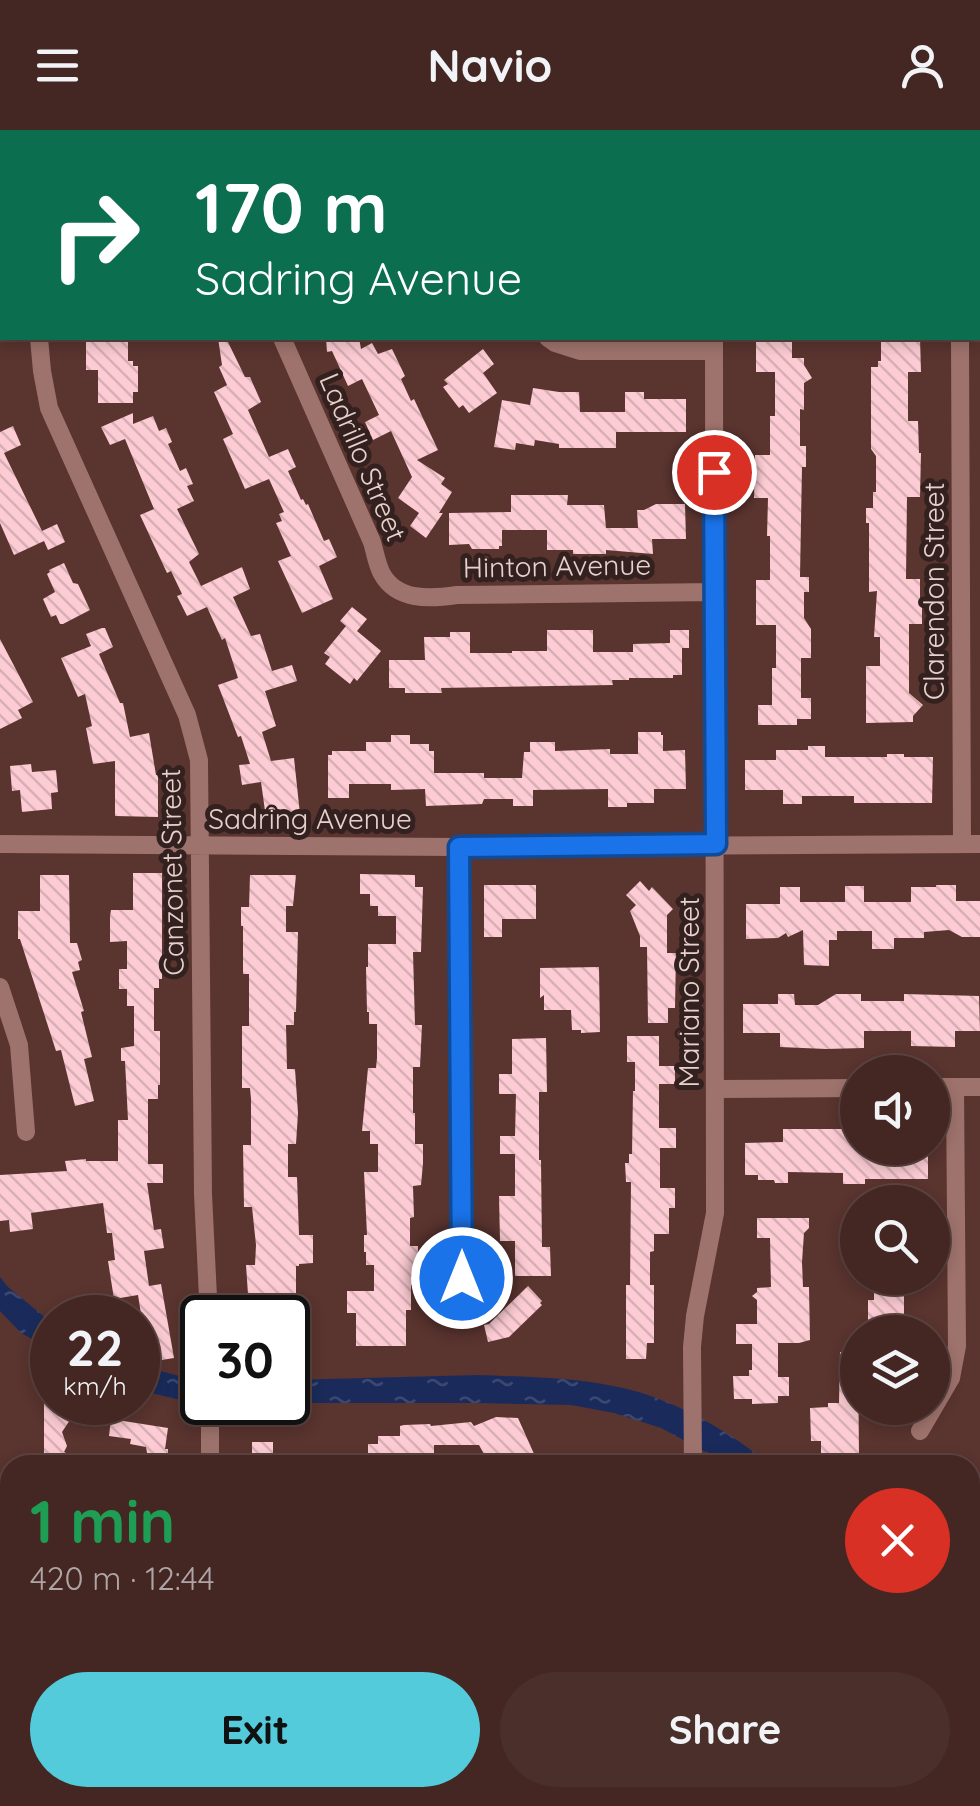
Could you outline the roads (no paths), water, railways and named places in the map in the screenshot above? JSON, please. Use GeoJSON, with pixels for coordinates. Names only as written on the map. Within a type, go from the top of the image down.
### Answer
{"type":"FeatureCollection","features":[{"type":"Feature","properties":{"kind":"street","name":"Canzonet Street"},"geometry":{"type":"LineString","coordinates":[[39,340],[49,408],[188,715],[199,760],[203,1194],[209,1295]]}},
{"type":"Feature","properties":{"kind":"street","name":"Ladrillo Street"},"geometry":{"type":"LineString","coordinates":[[283,340],[372,542],[383,576],[401,594]]}},
{"type":"Feature","properties":{"kind":"street"},"geometry":{"type":"LineString","coordinates":[[551,340],[580,350],[714,344]]}},
{"type":"Feature","properties":{"kind":"street","name":"Clarendon Street"},"geometry":{"type":"LineString","coordinates":[[960,340],[971,844]]}},
{"type":"Feature","properties":{"kind":"street","name":"Mariano Street"},"geometry":{"type":"LineString","coordinates":[[693,1455],[692,1346],[715,1213],[714,344]]}},
{"type":"Feature","properties":{"kind":"street","name":"Hinton Avenue"},"geometry":{"type":"LineString","coordinates":[[401,594],[435,598],[457,594],[715,592]]}},
{"type":"Feature","properties":{"kind":"street","name":"Sadring Avenue"},"geometry":{"type":"LineString","coordinates":[[0,844],[971,844]]}},
{"type":"Feature","properties":{"kind":"street"},"geometry":{"type":"LineString","coordinates":[[459,847],[462,1278]]}},
{"type":"Feature","properties":{"kind":"street"},"geometry":{"type":"LineString","coordinates":[[0,987],[18,1045],[26,1132]]}},
{"type":"Feature","properties":{"kind":"street"},"geometry":{"type":"LineString","coordinates":[[950,1087],[980,1087]]}},
{"type":"Feature","properties":{"kind":"street"},"geometry":{"type":"LineString","coordinates":[[920,1431],[951,1378],[957,1346],[956,1087]]}},
{"type":"Feature","properties":{"kind":"street"},"geometry":{"type":"LineString","coordinates":[[716,1089],[840,1088]]}},
{"type":"Feature","properties":{"kind":"street"},"geometry":{"type":"LineString","coordinates":[[210,1425],[210,1455]]}},
{"type":"Feature","properties":{"kind":"water"},"geometry":{"type":"Polygon","coordinates":[[[0,1277],[30,1305],[30,1338],[21,1333],[0,1311],[0,1277]]]}},
{"type":"Feature","properties":{"kind":"water"},"geometry":{"type":"Polygon","coordinates":[[[160,1371],[180,1376],[180,1400],[160,1395],[160,1371]]]}},
{"type":"Feature","properties":{"kind":"water"},"geometry":{"type":"Polygon","coordinates":[[[478,1375],[601,1384],[638,1392],[698,1417],[757,1455],[711,1455],[661,1428],[571,1405],[310,1403],[310,1379],[478,1375]]]}}]}
